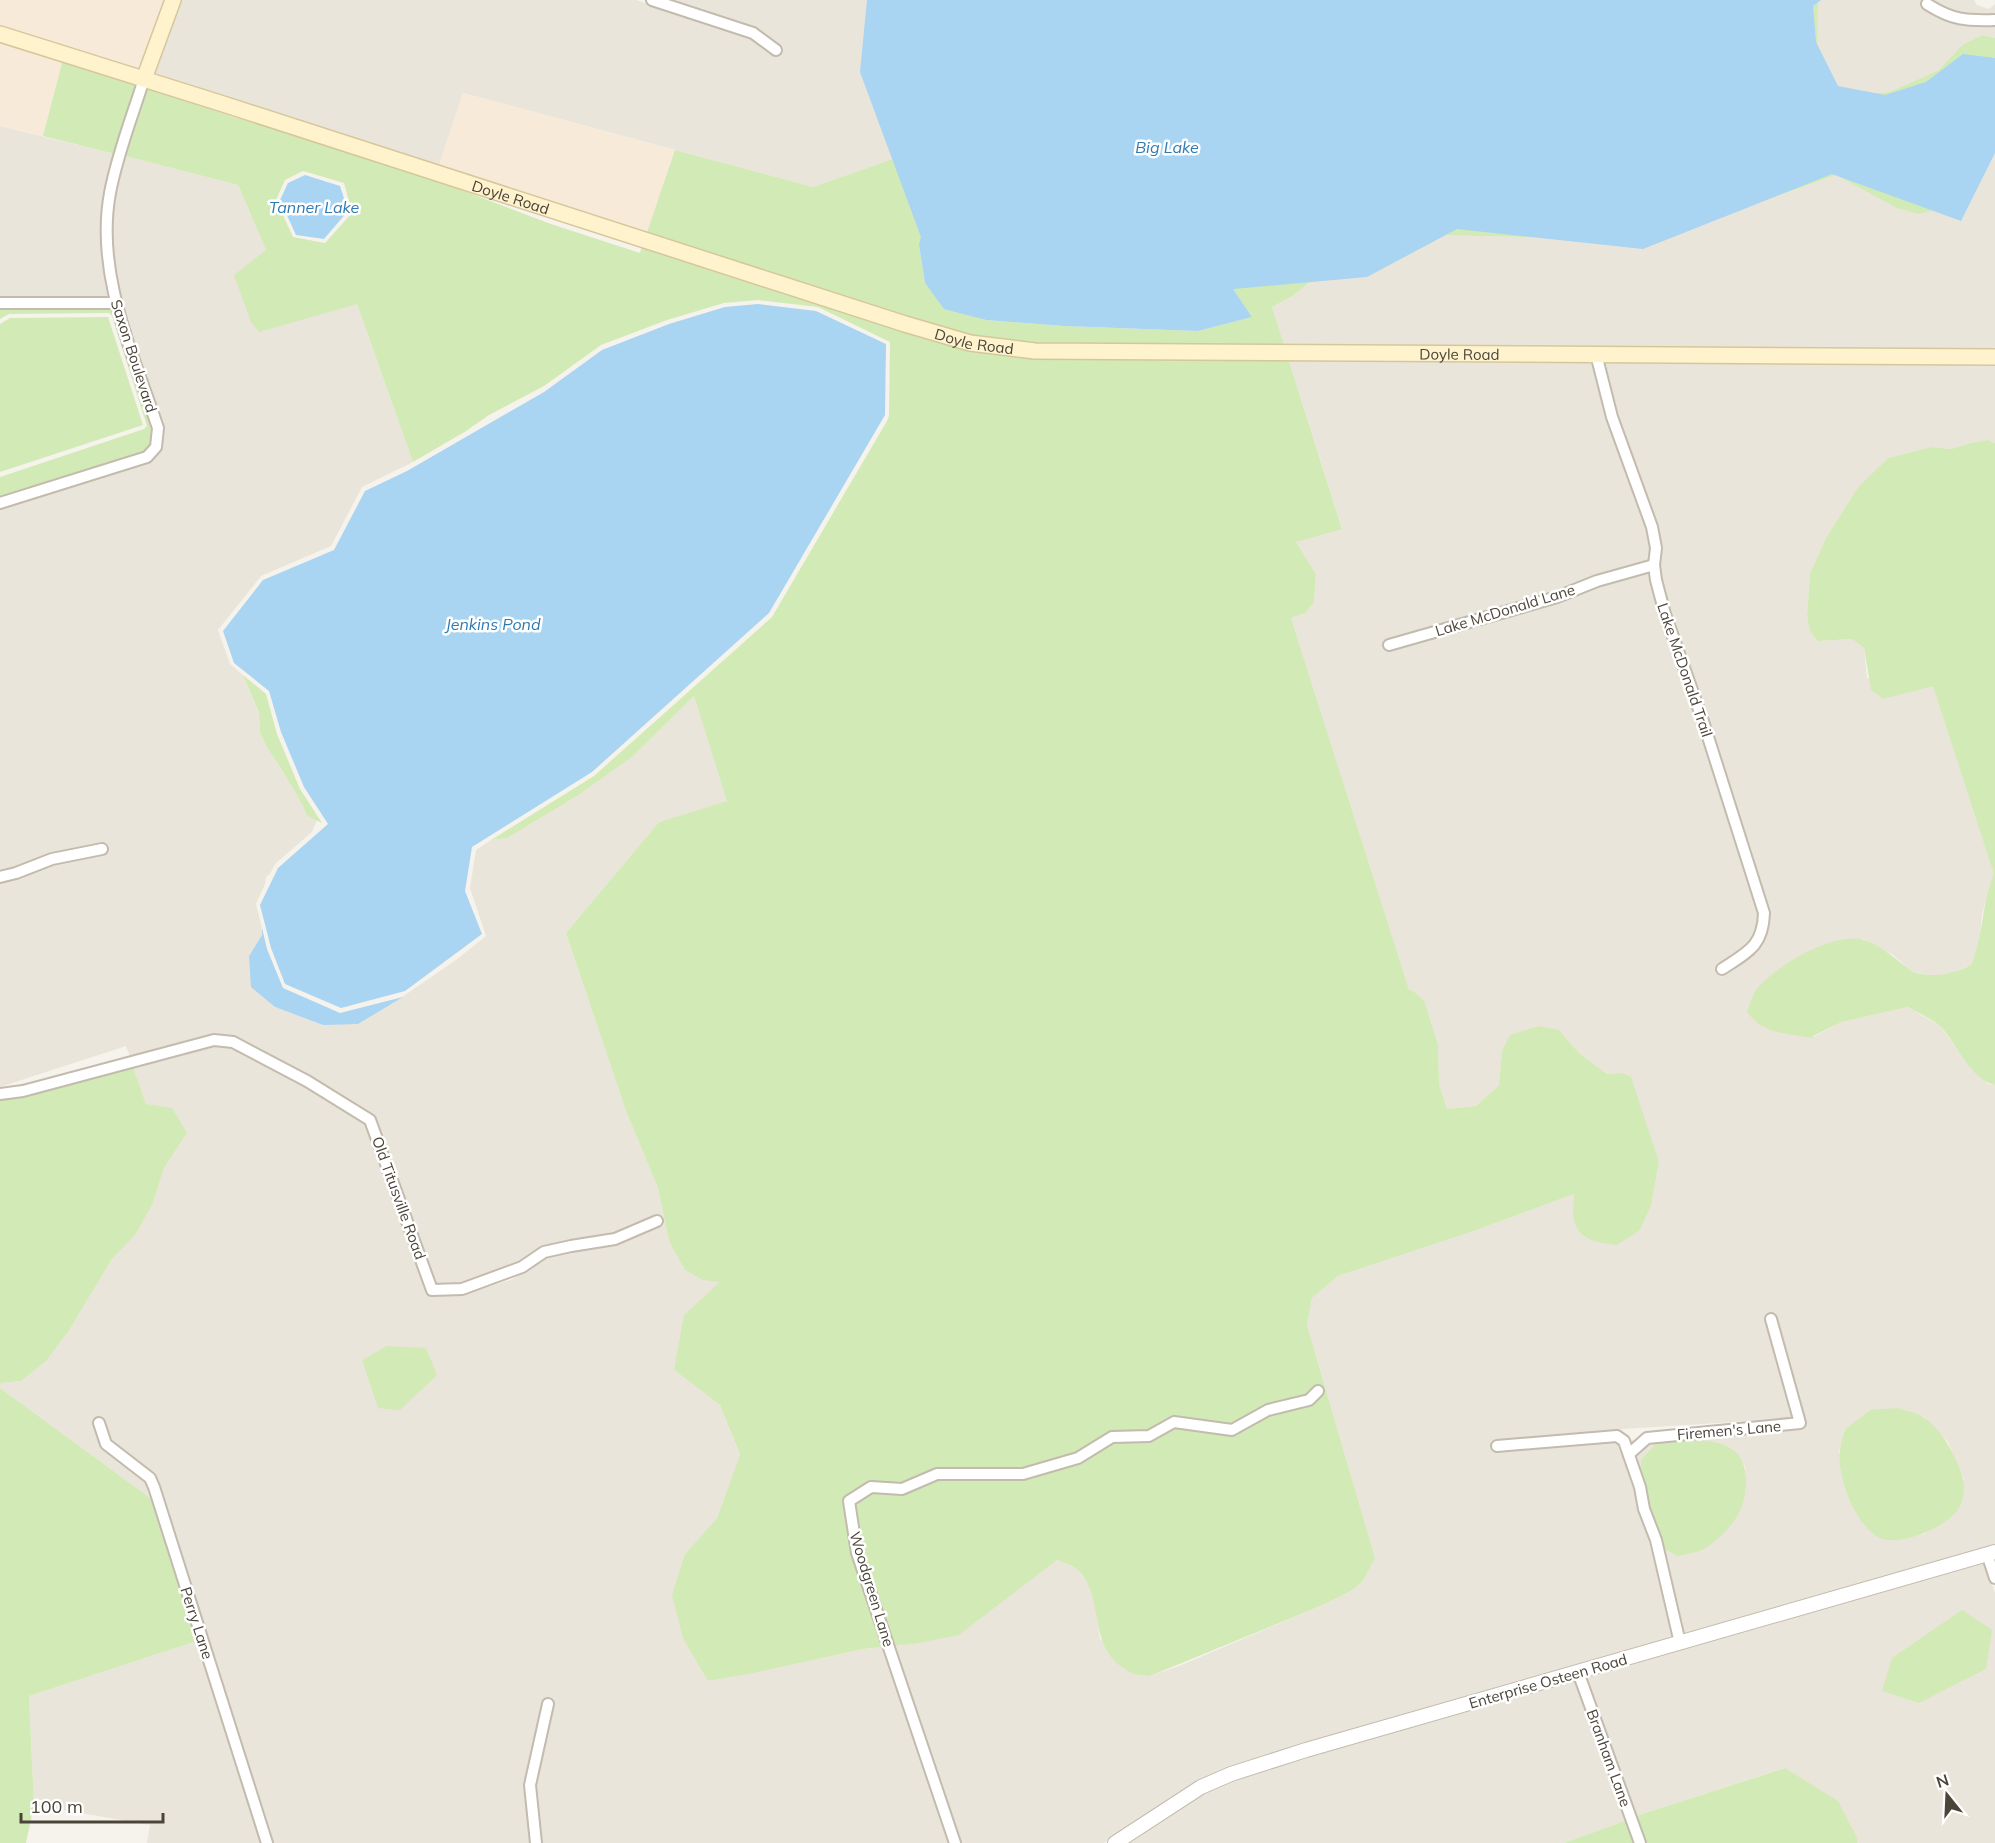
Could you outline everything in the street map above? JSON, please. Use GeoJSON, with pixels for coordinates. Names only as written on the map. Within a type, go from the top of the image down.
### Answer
{"type":"FeatureCollection","features":[{"type":"Feature","properties":{"kind":"main road","name":"Saxon Boulevard"},"geometry":{"type":"LineString","coordinates":[[144,79],[172,0]]}},
{"type":"Feature","properties":{"kind":"main road","name":"Doyle Road"},"geometry":{"type":"LineString","coordinates":[[0,34],[894,321],[970,343],[1035,351],[1995,357]]}},
{"type":"Feature","properties":{"kind":"street"},"geometry":{"type":"LineString","coordinates":[[652,0],[753,33],[777,50]]}},
{"type":"Feature","properties":{"kind":"street"},"geometry":{"type":"LineString","coordinates":[[1927,4],[1957,19],[1995,20]]}},
{"type":"Feature","properties":{"kind":"street","name":"Saxon Boulevard"},"geometry":{"type":"LineString","coordinates":[[0,503],[147,457],[156,447],[158,428],[115,303],[109,265],[110,195],[144,79]]}},
{"type":"Feature","properties":{"kind":"street"},"geometry":{"type":"LineString","coordinates":[[0,303],[115,303]]}},
{"type":"Feature","properties":{"kind":"street","name":"Lake McDonald Trail"},"geometry":{"type":"LineString","coordinates":[[1596,354],[1612,417],[1652,527],[1656,548],[1654,565],[1665,614],[1703,721],[1764,912],[1761,935],[1757,944],[1749,952],[1722,969]]}},
{"type":"Feature","properties":{"kind":"street","name":"Lake McDonald Lane"},"geometry":{"type":"LineString","coordinates":[[1389,645],[1557,597],[1597,581],[1654,565]]}},
{"type":"Feature","properties":{"kind":"street"},"geometry":{"type":"LineString","coordinates":[[0,877],[52,859],[102,849]]}},
{"type":"Feature","properties":{"kind":"street","name":"Old Titusville Road"},"geometry":{"type":"LineString","coordinates":[[0,1094],[23,1091],[214,1040],[233,1042],[307,1081],[370,1120],[432,1290],[462,1289],[522,1267],[544,1252],[571,1245],[615,1239],[657,1221]]}},
{"type":"Feature","properties":{"kind":"street","name":"Firemen's Lane"},"geometry":{"type":"LineString","coordinates":[[1629,1454],[1647,1438],[1800,1423],[1770,1319]]}},
{"type":"Feature","properties":{"kind":"street","name":"Woodgreen Lane"},"geometry":{"type":"LineString","coordinates":[[955,1843],[857,1552],[849,1501],[871,1487],[902,1489],[937,1474],[1023,1474],[1078,1458],[1112,1437],[1149,1436],[1174,1422],[1233,1430],[1268,1410],[1309,1400],[1318,1391]]}},
{"type":"Feature","properties":{"kind":"street","name":"Perry Lane"},"geometry":{"type":"LineString","coordinates":[[99,1423],[106,1444],[150,1478],[154,1487],[267,1843]]}},
{"type":"Feature","properties":{"kind":"street"},"geometry":{"type":"LineString","coordinates":[[1497,1446],[1617,1436],[1624,1441],[1640,1487],[1644,1509],[1656,1540],[1680,1643]]}},
{"type":"Feature","properties":{"kind":"street"},"geometry":{"type":"LineString","coordinates":[[1991,1553],[1995,1578]]}},
{"type":"Feature","properties":{"kind":"street","name":"Enterprise Osteen Road"},"geometry":{"type":"LineString","coordinates":[[1115,1843],[1201,1787],[1231,1774],[1306,1750],[1991,1553]]}},
{"type":"Feature","properties":{"kind":"street","name":"Branham Lane"},"geometry":{"type":"LineString","coordinates":[[1578,1672],[1640,1843]]}},
{"type":"Feature","properties":{"kind":"street"},"geometry":{"type":"LineString","coordinates":[[536,1843],[530,1785],[548,1704]]}},
{"type":"Feature","properties":{"kind":"shaded area"},"geometry":{"type":"Polygon","coordinates":[[[0,0],[167,0],[140,73],[0,29],[0,0]]]}},
{"type":"Feature","properties":{"kind":"shaded area"},"geometry":{"type":"Polygon","coordinates":[[[178,0],[636,0],[752,38],[778,57],[783,48],[754,28],[670,0],[892,0],[924,148],[813,187],[463,93],[438,168],[150,76],[178,0]]]}},
{"type":"Feature","properties":{"kind":"shaded area"},"geometry":{"type":"Polygon","coordinates":[[[1818,0],[1923,0],[1920,6],[1941,19],[1957,25],[1995,26],[1995,38],[1982,35],[1962,45],[1939,70],[1889,92],[1856,95],[1838,92],[1816,57],[1818,0]]]}},
{"type":"Feature","properties":{"kind":"shaded area"},"geometry":{"type":"Polygon","coordinates":[[[1930,0],[1974,0],[1977,5],[1989,9],[1995,4],[1995,15],[1967,15],[1945,9],[1930,0]]]}},
{"type":"Feature","properties":{"kind":"shaded area"},"geometry":{"type":"Polygon","coordinates":[[[0,40],[63,59],[43,136],[0,126],[0,40]]]}},
{"type":"Feature","properties":{"kind":"shaded area"},"geometry":{"type":"Polygon","coordinates":[[[463,93],[675,150],[646,235],[438,168],[463,93]]]}},
{"type":"Feature","properties":{"kind":"shaded area"},"geometry":{"type":"Polygon","coordinates":[[[1995,122],[1995,352],[1285,347],[1272,307],[1293,296],[1318,275],[1433,235],[1531,237],[1749,206],[1836,175],[1898,208],[1919,214],[1995,122]]]}},
{"type":"Feature","properties":{"kind":"shaded area"},"geometry":{"type":"Polygon","coordinates":[[[0,126],[115,154],[104,265],[109,298],[0,297],[0,126]]]}},
{"type":"Feature","properties":{"kind":"shaded area"},"geometry":{"type":"Polygon","coordinates":[[[125,156],[238,185],[266,250],[357,304],[413,462],[362,487],[331,546],[261,576],[218,630],[230,664],[243,675],[259,714],[260,732],[267,748],[307,816],[317,820],[312,832],[275,864],[266,877],[256,904],[262,935],[249,956],[275,1007],[323,1025],[392,1004],[456,960],[486,936],[470,888],[476,850],[491,840],[507,838],[577,796],[632,757],[694,696],[728,801],[659,822],[566,933],[626,1111],[658,1188],[669,1241],[721,1282],[674,1370],[720,1405],[740,1456],[717,1518],[685,1554],[708,1681],[863,1649],[914,1644],[958,1635],[1057,1560],[1077,1568],[1089,1585],[1095,1603],[1100,1639],[1150,1676],[1179,1666],[1351,1591],[1363,1581],[1375,1558],[1307,1325],[1312,1298],[1338,1276],[1468,1233],[1574,1194],[1640,1230],[1651,1206],[1659,1162],[1622,1073],[1607,1074],[1579,1053],[1559,1030],[1502,1051],[1499,1085],[1476,1106],[1447,1109],[1439,1084],[1438,1045],[1413,991],[1409,991],[1291,618],[1305,613],[1314,601],[1316,574],[1296,542],[1342,528],[1288,358],[1592,360],[1607,419],[1647,529],[1651,548],[1650,560],[1596,575],[1555,592],[1383,641],[1387,651],[1558,602],[1599,586],[1650,571],[1759,913],[1759,923],[1753,940],[1716,967],[1721,977],[1760,948],[1766,936],[1769,911],[1670,612],[1661,580],[1659,565],[1661,547],[1656,527],[1617,416],[1602,360],[1995,363],[1995,443],[1988,440],[1951,449],[1931,447],[1888,458],[1858,487],[1826,538],[1810,573],[1807,616],[1810,632],[1818,641],[1852,639],[1864,648],[1867,678],[1933,685],[1995,875],[1990,884],[1982,915],[1979,946],[1971,965],[1952,973],[1936,976],[1912,972],[1893,955],[1863,939],[1771,975],[1813,1037],[1842,1022],[1908,1007],[1940,1026],[1970,1067],[1988,1084],[1995,1085],[1995,1546],[1683,1636],[1660,1546],[1721,1535],[1739,1512],[1746,1489],[1745,1466],[1733,1449],[1707,1441],[1641,1477],[1628,1440],[1801,1428],[1805,1421],[1773,1313],[1764,1316],[1794,1418],[1624,1429],[1491,1441],[1493,1452],[1618,1441],[1641,1510],[1674,1639],[1198,1783],[1104,1843],[541,1843],[535,1785],[554,1701],[545,1698],[525,1785],[531,1843],[272,1843],[153,1474],[110,1441],[102,1416],[93,1419],[103,1447],[146,1481],[153,1500],[0,1388],[0,1383],[21,1381],[46,1361],[68,1332],[112,1259],[136,1234],[153,1203],[164,1168],[187,1133],[146,1104],[133,1067],[215,1046],[232,1047],[305,1086],[367,1123],[428,1291],[433,1295],[464,1294],[511,1280],[546,1257],[617,1244],[664,1224],[659,1214],[613,1234],[570,1240],[543,1247],[507,1270],[461,1283],[435,1284],[373,1115],[309,1076],[235,1037],[213,1035],[130,1057],[126,1046],[0,1087],[0,882],[18,878],[53,864],[108,853],[105,843],[51,853],[15,868],[0,871],[0,509],[149,462],[163,448],[162,426],[120,303],[114,265],[114,196],[125,156]],[[1870,1410],[1845,1429],[1839,1452],[1922,1535],[1936,1526],[1964,1479],[1948,1442],[1923,1416],[1870,1410]]]}},
{"type":"Feature","properties":{"kind":"shaded area"},"geometry":{"type":"Polygon","coordinates":[[[1984,1561],[1995,1593],[1995,1843],[1857,1843],[1857,1838],[1784,1768],[1636,1816],[1584,1676],[1984,1561]]]}},
{"type":"Feature","properties":{"kind":"shaded area"},"geometry":{"type":"Polygon","coordinates":[[[197,1641],[262,1843],[147,1843],[150,1825],[34,1805],[29,1696],[197,1641]]]}},
{"type":"Feature","properties":{"kind":"shaded area"},"geometry":{"type":"Polygon","coordinates":[[[1575,1679],[1627,1820],[1564,1843],[1125,1843],[1203,1792],[1233,1779],[1308,1755],[1575,1679]]]}},
{"type":"Feature","properties":{"kind":"green space","name":"Big Lake"},"geometry":{"type":"Polygon","coordinates":[[[1818,0],[1817,57],[1838,92],[1856,95],[1889,92],[1939,70],[1962,45],[1982,35],[1995,38],[1995,122],[1942,208],[1918,214],[1897,208],[1836,175],[1749,206],[1531,237],[1433,235],[1318,275],[1293,296],[1272,307],[1285,347],[1035,346],[971,337],[646,235],[675,150],[813,187],[924,148],[1818,0]],[[919,245],[925,283],[944,308],[986,320],[1064,326],[1198,331],[1252,317],[1228,282],[919,245]]]}},
{"type":"Feature","properties":{"kind":"green space"},"geometry":{"type":"Polygon","coordinates":[[[63,59],[137,83],[115,154],[43,136],[63,59]]]}},
{"type":"Feature","properties":{"kind":"green space"},"geometry":{"type":"Polygon","coordinates":[[[147,86],[233,117],[319,141],[414,172],[548,223],[640,253],[642,245],[970,348],[1288,358],[1342,529],[1296,542],[1316,574],[1314,602],[1305,613],[1291,618],[1409,990],[1424,1001],[1438,1045],[1439,1084],[1447,1109],[1476,1106],[1499,1085],[1502,1051],[1510,1035],[1539,1026],[1559,1030],[1579,1053],[1607,1074],[1622,1073],[1631,1077],[1659,1162],[1651,1206],[1640,1230],[1617,1245],[1595,1241],[1578,1230],[1573,1214],[1574,1194],[1468,1233],[1338,1276],[1312,1298],[1307,1325],[1375,1558],[1363,1581],[1351,1591],[1318,1607],[1150,1676],[1130,1672],[1115,1661],[1106,1649],[1101,1636],[1087,1582],[1076,1568],[1057,1560],[959,1635],[914,1644],[863,1649],[708,1681],[683,1638],[672,1595],[685,1554],[717,1518],[740,1455],[720,1405],[674,1370],[684,1315],[720,1282],[703,1280],[685,1270],[669,1241],[658,1188],[626,1111],[566,933],[659,822],[727,801],[694,696],[632,757],[577,796],[507,838],[491,840],[594,776],[772,617],[887,421],[889,416],[890,342],[818,307],[758,300],[724,303],[667,320],[601,345],[544,386],[489,415],[413,462],[357,304],[259,332],[251,322],[234,275],[266,250],[238,185],[125,156],[147,86]],[[303,171],[285,180],[276,200],[293,237],[325,243],[352,213],[344,183],[303,171]]]}},
{"type":"Feature","properties":{"kind":"green space"},"geometry":{"type":"Polygon","coordinates":[[[0,308],[111,309],[153,428],[152,444],[144,452],[0,497],[0,477],[144,429],[147,426],[112,316],[109,313],[9,314],[0,319],[0,308]]]}},
{"type":"Feature","properties":{"kind":"green space"},"geometry":{"type":"Polygon","coordinates":[[[108,317],[143,425],[0,472],[0,324],[10,318],[108,317]]]}},
{"type":"Feature","properties":{"kind":"green space"},"geometry":{"type":"Polygon","coordinates":[[[1988,440],[1995,443],[1995,1085],[1987,1082],[1972,1069],[1941,1027],[1908,1007],[1842,1022],[1813,1038],[1767,1029],[1753,1019],[1747,1011],[1756,990],[1777,971],[1806,953],[1837,941],[1864,940],[1889,953],[1911,971],[1922,974],[1947,974],[1971,965],[1994,874],[1933,686],[1883,699],[1871,690],[1864,648],[1852,639],[1818,641],[1810,632],[1807,616],[1810,573],[1826,538],[1858,487],[1888,458],[1931,447],[1951,449],[1988,440]]]}},
{"type":"Feature","properties":{"kind":"green space"},"geometry":{"type":"Polygon","coordinates":[[[243,675],[266,694],[277,734],[300,789],[322,823],[307,816],[267,748],[260,732],[259,713],[243,675]]]}},
{"type":"Feature","properties":{"kind":"green space"},"geometry":{"type":"Polygon","coordinates":[[[133,1067],[146,1104],[172,1108],[187,1133],[164,1168],[153,1203],[136,1234],[112,1259],[68,1332],[46,1361],[21,1381],[0,1383],[0,1099],[24,1097],[133,1067]]]}},
{"type":"Feature","properties":{"kind":"green space"},"geometry":{"type":"Polygon","coordinates":[[[387,1346],[426,1348],[437,1375],[400,1410],[378,1408],[362,1360],[387,1346]]]}},
{"type":"Feature","properties":{"kind":"green space"},"geometry":{"type":"Polygon","coordinates":[[[0,1388],[153,1500],[197,1641],[29,1696],[34,1805],[26,1843],[0,1843],[0,1388]]]}},
{"type":"Feature","properties":{"kind":"green space"},"geometry":{"type":"Polygon","coordinates":[[[1897,1408],[1920,1415],[1942,1436],[1962,1476],[1964,1492],[1956,1512],[1937,1527],[1911,1537],[1887,1540],[1870,1531],[1855,1511],[1841,1474],[1840,1449],[1845,1429],[1870,1410],[1897,1408]]]}},
{"type":"Feature","properties":{"kind":"green space"},"geometry":{"type":"Polygon","coordinates":[[[1669,1440],[1701,1440],[1725,1445],[1738,1454],[1746,1479],[1742,1506],[1728,1528],[1704,1549],[1677,1556],[1660,1546],[1641,1477],[1641,1460],[1655,1445],[1669,1440]]]}},
{"type":"Feature","properties":{"kind":"green space"},"geometry":{"type":"Polygon","coordinates":[[[1962,1610],[1992,1630],[1986,1669],[1919,1703],[1882,1691],[1892,1658],[1962,1610]]]}},
{"type":"Feature","properties":{"kind":"green space"},"geometry":{"type":"Polygon","coordinates":[[[1785,1768],[1838,1801],[1857,1838],[1857,1843],[1646,1843],[1636,1816],[1785,1768]]]}},
{"type":"Feature","properties":{"kind":"green space"},"geometry":{"type":"Polygon","coordinates":[[[1627,1820],[1635,1843],[1564,1843],[1627,1820]]]}},
{"type":"Feature","properties":{"kind":"water","name":"Big Lake"},"geometry":{"type":"Polygon","coordinates":[[[867,0],[1821,0],[1813,6],[1816,42],[1838,86],[1885,95],[1926,82],[1963,54],[1995,58],[1995,153],[1961,221],[1832,174],[1643,249],[1457,229],[1367,277],[1233,289],[1252,317],[1198,331],[1064,326],[986,320],[944,309],[925,283],[919,245],[921,237],[860,72],[867,0]]]}},
{"type":"Feature","properties":{"kind":"water","name":"Tanner Lake"},"geometry":{"type":"Polygon","coordinates":[[[305,175],[340,186],[348,211],[324,239],[296,235],[280,200],[288,183],[305,175]]]}},
{"type":"Feature","properties":{"kind":"water","name":"Jenkins Pond"},"geometry":{"type":"Polygon","coordinates":[[[758,304],[816,311],[886,344],[885,415],[769,613],[592,772],[472,847],[465,891],[482,934],[405,991],[341,1008],[285,984],[271,948],[260,905],[278,868],[328,824],[304,787],[281,732],[269,691],[234,663],[223,631],[263,580],[334,550],[365,491],[407,471],[544,392],[602,350],[669,324],[725,307],[758,304]]]}},
{"type":"Feature","properties":{"kind":"water"},"geometry":{"type":"Polygon","coordinates":[[[262,928],[267,949],[283,988],[340,1013],[403,997],[358,1024],[323,1025],[275,1007],[251,987],[249,956],[262,935],[262,928]]]}}]}
